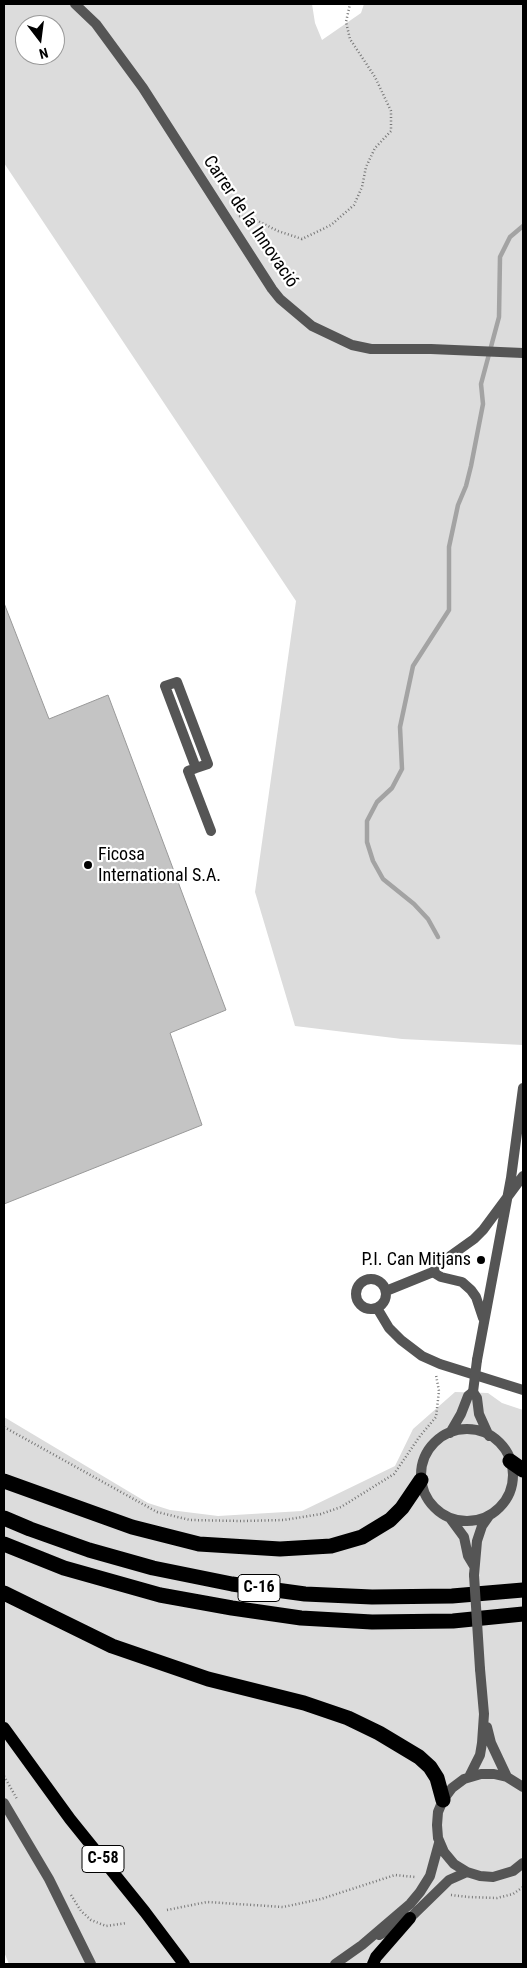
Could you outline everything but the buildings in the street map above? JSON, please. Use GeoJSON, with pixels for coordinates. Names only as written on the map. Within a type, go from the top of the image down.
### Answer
{"type":"FeatureCollection","features":[{"type":"Feature","properties":{"kind":"highway"},"geometry":{"type":"LineString","coordinates":[[510,1461],[523,1470]]}},
{"type":"Feature","properties":{"kind":"highway"},"geometry":{"type":"LineString","coordinates":[[4,1481],[132,1527],[200,1544],[280,1549],[331,1546],[362,1537],[390,1520],[402,1508],[421,1480]]}},
{"type":"Feature","properties":{"kind":"highway","name":"C-16"},"geometry":{"type":"LineString","coordinates":[[4,1518],[89,1550],[144,1566],[232,1584],[305,1594],[372,1597],[452,1596],[523,1590]]}},
{"type":"Feature","properties":{"kind":"highway","name":"C-16"},"geometry":{"type":"LineString","coordinates":[[4,1544],[64,1568],[160,1595],[301,1618],[372,1622],[453,1621],[523,1614]]}},
{"type":"Feature","properties":{"kind":"highway"},"geometry":{"type":"LineString","coordinates":[[4,1594],[112,1646],[208,1679],[304,1703],[356,1722],[379,1733],[419,1757],[438,1778],[443,1800]]}},
{"type":"Feature","properties":{"kind":"main road","name":"C-58"},"geometry":{"type":"LineString","coordinates":[[4,1728],[22,1755],[184,1964]]}},
{"type":"Feature","properties":{"kind":"main road"},"geometry":{"type":"LineString","coordinates":[[4,1736],[22,1755]]}},
{"type":"Feature","properties":{"kind":"main road"},"geometry":{"type":"LineString","coordinates":[[373,1964],[376,1957],[410,1918]]}},
{"type":"Feature","properties":{"kind":"street","name":"Carrer de la Innovació"},"geometry":{"type":"LineString","coordinates":[[75,4],[96,24],[132,72],[272,290],[312,326],[352,346],[372,349],[523,353]]}},
{"type":"Feature","properties":{"kind":"street"},"geometry":{"type":"LineString","coordinates":[[196,768],[166,686],[177,682],[208,764],[188,771],[211,831]]}},
{"type":"Feature","properties":{"kind":"street"},"geometry":{"type":"LineString","coordinates":[[489,1436],[479,1414],[477,1398],[473,1392],[484,1319],[506,1201],[523,1088]]}},
{"type":"Feature","properties":{"kind":"street"},"geometry":{"type":"LineString","coordinates":[[386,1291],[433,1272],[439,1264],[474,1239],[506,1201],[523,1176]]}},
{"type":"Feature","properties":{"kind":"street"},"geometry":{"type":"LineString","coordinates":[[433,1272],[442,1277],[462,1282],[471,1290],[476,1297],[484,1319]]}},
{"type":"Feature","properties":{"kind":"street"},"geometry":{"type":"LineString","coordinates":[[367,1280],[380,1283],[386,1291],[385,1299],[381,1305],[371,1309],[361,1305],[357,1295],[358,1287],[367,1280]]}},
{"type":"Feature","properties":{"kind":"street"},"geometry":{"type":"LineString","coordinates":[[377,1308],[390,1328],[401,1340],[422,1356],[523,1390]]}},
{"type":"Feature","properties":{"kind":"street"},"geometry":{"type":"LineString","coordinates":[[450,1432],[461,1414],[468,1396],[473,1392]]}},
{"type":"Feature","properties":{"kind":"street"},"geometry":{"type":"LineString","coordinates":[[474,1570],[468,1556],[464,1537],[450,1518],[432,1506],[425,1494],[421,1480],[425,1455],[436,1441],[450,1432],[458,1430],[474,1430],[489,1436],[502,1446],[510,1461],[512,1477],[508,1493],[503,1502],[491,1513],[482,1526],[479,1534],[474,1570],[484,1714],[491,1743],[507,1777]]}},
{"type":"Feature","properties":{"kind":"street"},"geometry":{"type":"LineString","coordinates":[[450,1518],[474,1520],[491,1513]]}},
{"type":"Feature","properties":{"kind":"street"},"geometry":{"type":"LineString","coordinates":[[469,1777],[480,1756],[484,1714]]}},
{"type":"Feature","properties":{"kind":"street"},"geometry":{"type":"LineString","coordinates":[[335,1964],[362,1945],[410,1904],[427,1883],[439,1843],[437,1821],[443,1800],[452,1788],[469,1777],[488,1774],[507,1777],[523,1787]]}},
{"type":"Feature","properties":{"kind":"street"},"geometry":{"type":"LineString","coordinates":[[4,1803],[46,1872],[91,1964]]}},
{"type":"Feature","properties":{"kind":"street"},"geometry":{"type":"LineString","coordinates":[[439,1843],[450,1860],[466,1872],[480,1876],[493,1877],[512,1871],[523,1863]]}},
{"type":"Feature","properties":{"kind":"street"},"geometry":{"type":"LineString","coordinates":[[362,1945],[410,1918],[449,1880],[466,1872]]}},
{"type":"Feature","properties":{"kind":"path"},"geometry":{"type":"LineString","coordinates":[[222,213],[254,219],[278,231],[302,238],[331,225],[354,205],[362,187],[366,168],[376,148],[391,131],[391,111],[375,78],[350,39],[346,22],[350,4]]}},
{"type":"Feature","properties":{"kind":"path"},"geometry":{"type":"LineString","coordinates":[[4,1427],[157,1512],[190,1520],[242,1521],[293,1518],[321,1514],[341,1507],[394,1474],[420,1436],[436,1417],[439,1392],[434,1361]]}},
{"type":"Feature","properties":{"kind":"path"},"geometry":{"type":"LineString","coordinates":[[4,1776],[20,1804]]}},
{"type":"Feature","properties":{"kind":"path"},"geometry":{"type":"LineString","coordinates":[[167,1910],[207,1902],[283,1907],[322,1899],[395,1875],[420,1878],[427,1883]]}},
{"type":"Feature","properties":{"kind":"path"},"geometry":{"type":"LineString","coordinates":[[67,1887],[81,1912],[91,1920],[106,1926],[127,1923]]}},
{"type":"Feature","properties":{"kind":"path"},"geometry":{"type":"LineString","coordinates":[[438,1891],[469,1898],[497,1898],[513,1894],[523,1887]]}},
{"type":"Feature","properties":{"kind":"shaded area"},"geometry":{"type":"Polygon","coordinates":[[[4,4],[312,4],[315,23],[322,40],[361,13],[364,4],[523,4],[523,1045],[402,1039],[295,1026],[255,892],[296,601],[4,163],[4,4]]]}},
{"type":"Feature","properties":{"kind":"shaded area"},"geometry":{"type":"Polygon","coordinates":[[[455,1392],[488,1393],[502,1403],[523,1410],[523,1964],[9,1964],[4,1952],[4,1417],[148,1503],[170,1510],[218,1516],[302,1511],[395,1466],[413,1429],[455,1392]]]}},
{"type":"Feature","properties":{"kind":"waterway"},"geometry":{"type":"LineString","coordinates":[[438,937],[428,919],[414,904],[383,879],[373,861],[367,842],[367,821],[377,802],[392,788],[402,769],[400,727],[413,666],[449,610],[449,547],[458,505],[466,486],[471,466],[483,404],[481,384],[499,317],[500,257],[510,237],[523,226]]}},
{"type":"Feature","properties":{"kind":"place","name":"Ficosa International S.A."},"geometry":{"type":"Point","coordinates":[88,865]}},
{"type":"Feature","properties":{"kind":"place","name":"P.I. Can Mitjans"},"geometry":{"type":"Point","coordinates":[481,1260]}}]}
